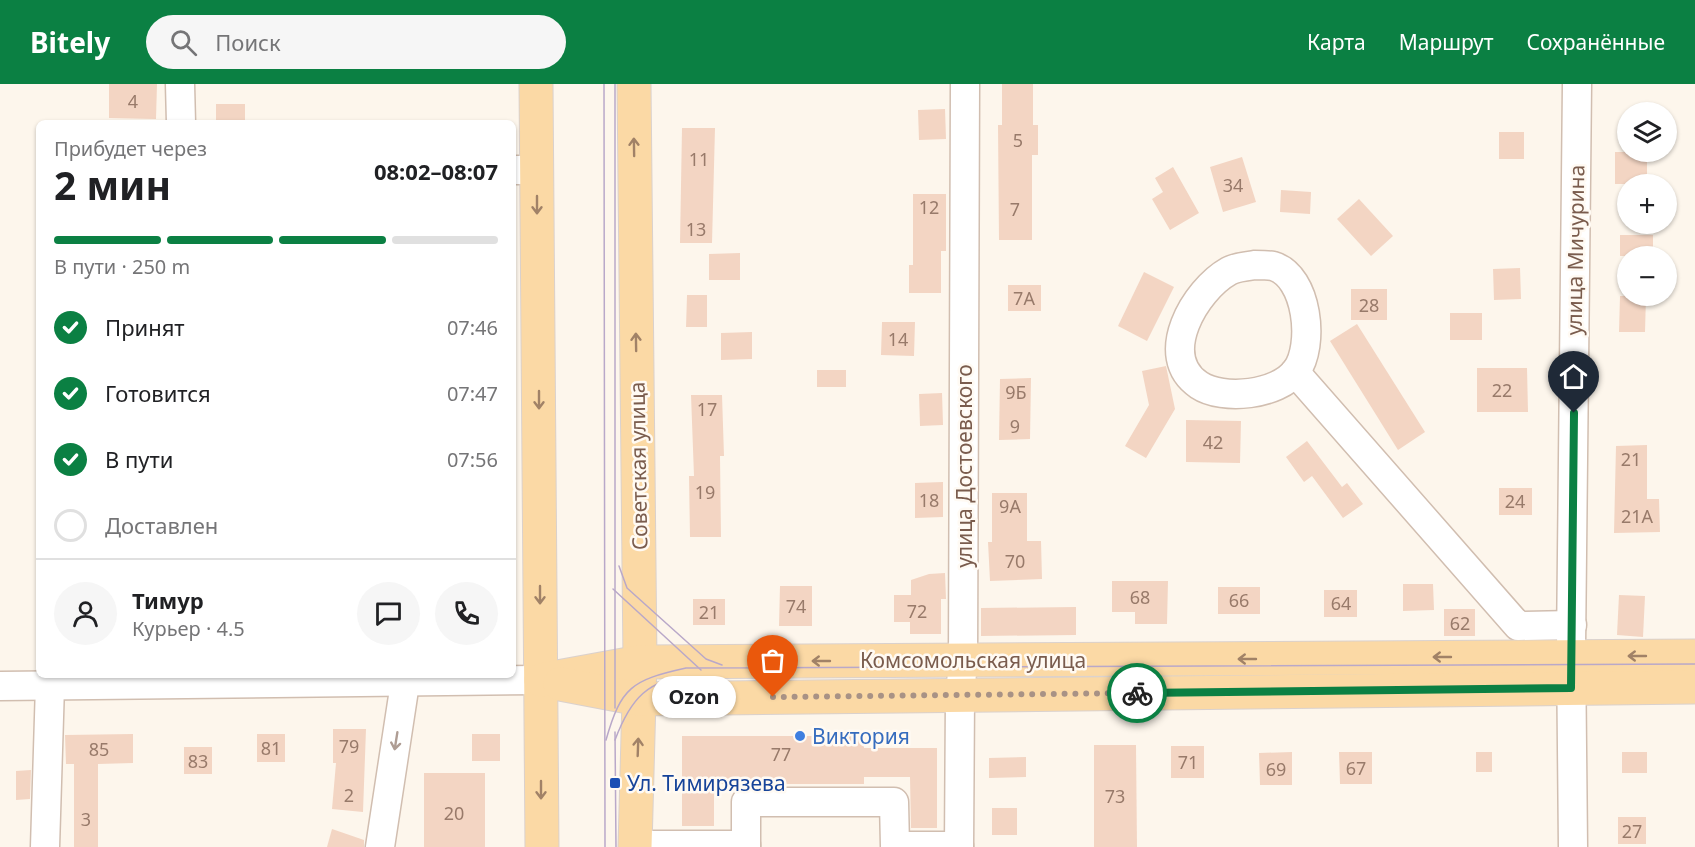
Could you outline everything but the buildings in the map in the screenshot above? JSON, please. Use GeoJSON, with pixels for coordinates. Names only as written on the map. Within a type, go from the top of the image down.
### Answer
{"type":"FeatureCollection","features":[{"type":"Feature","properties":{"kind":"main road"},"geometry":{"type":"LineString","coordinates":[[536,84],[525,170],[541,680],[542,847]]}},
{"type":"Feature","properties":{"kind":"main road","name":"Советская улица"},"geometry":{"type":"LineString","coordinates":[[634,84],[640,662],[635,846]]}},
{"type":"Feature","properties":{"kind":"main road","name":"Комсомольская улица"},"geometry":{"type":"LineString","coordinates":[[541,680],[639,699],[960,696],[1571,656],[1695,687]]}},
{"type":"Feature","properties":{"kind":"main road","name":"Комсомольская улица"},"geometry":{"type":"LineString","coordinates":[[541,680],[640,662],[1695,656]]}},
{"type":"Feature","properties":{"kind":"street"},"geometry":{"type":"LineString","coordinates":[[180,84],[181,120]]}},
{"type":"Feature","properties":{"kind":"street","name":"улица Достоевского"},"geometry":{"type":"LineString","coordinates":[[959,847],[960,696],[963,661],[965,84]]}},
{"type":"Feature","properties":{"kind":"street","name":"улица Мичурина"},"geometry":{"type":"LineString","coordinates":[[1574,847],[1571,656],[1577,84]]}},
{"type":"Feature","properties":{"kind":"street"},"geometry":{"type":"LineString","coordinates":[[1255,265],[1275,266],[1287,276],[1299,293],[1308,330],[1305,353],[1295,372],[1274,385],[1252,393],[1228,395],[1209,391],[1192,380],[1184,367],[1180,347],[1181,332],[1196,303],[1209,286],[1230,270],[1255,265]]}},
{"type":"Feature","properties":{"kind":"street"},"geometry":{"type":"LineString","coordinates":[[1295,372],[1518,626],[1571,656]]}},
{"type":"Feature","properties":{"kind":"street","name":"Комсомольская улица"},"geometry":{"type":"LineString","coordinates":[[0,686],[186,679],[405,683],[458,678],[541,680]]}},
{"type":"Feature","properties":{"kind":"street"},"geometry":{"type":"LineString","coordinates":[[380,847],[405,683]]}},
{"type":"Feature","properties":{"kind":"street"},"geometry":{"type":"LineString","coordinates":[[45,847],[50,685]]}},
{"type":"Feature","properties":{"kind":"street"},"geometry":{"type":"LineString","coordinates":[[635,846],[746,846],[746,802],[894,802],[895,846],[959,847]]}},
{"type":"Feature","properties":{"kind":"tram line"},"geometry":{"type":"LineString","coordinates":[[604,84],[605,847]]}},
{"type":"Feature","properties":{"kind":"tram line"},"geometry":{"type":"LineString","coordinates":[[615,84],[615,708]]}},
{"type":"Feature","properties":{"kind":"tram line"},"geometry":{"type":"LineString","coordinates":[[619,566],[627,588],[706,659],[722,665]]}},
{"type":"Feature","properties":{"kind":"tram line"},"geometry":{"type":"LineString","coordinates":[[613,589],[701,670]]}},
{"type":"Feature","properties":{"kind":"tram line"},"geometry":{"type":"LineString","coordinates":[[606,740],[617,708],[631,689],[653,677],[686,668],[1695,664]]}},
{"type":"Feature","properties":{"kind":"tram line"},"geometry":{"type":"LineString","coordinates":[[615,740],[634,702],[653,686],[664,681],[694,677]]}},
{"type":"Feature","properties":{"kind":"tram line"},"geometry":{"type":"LineString","coordinates":[[615,732],[616,847]]}},
{"type":"Feature","properties":{"kind":"way so far"},"geometry":{"type":"LineString","coordinates":[[773,697],[1137,693]]}},
{"type":"Feature","properties":{"kind":"place","name":"Ozon"},"geometry":{"type":"Point","coordinates":[773,697]}},
{"type":"Feature","properties":{"kind":"place","name":"Виктория"},"geometry":{"type":"Point","coordinates":[800,736]}},
{"type":"Feature","properties":{"kind":"place","name":"Ул. Тимирязева"},"geometry":{"type":"Point","coordinates":[615,783]}},
{"type":"Feature","properties":{"kind":"route"},"geometry":{"type":"LineString","coordinates":[[1137,693],[1571,688],[1574,413]]}}]}
